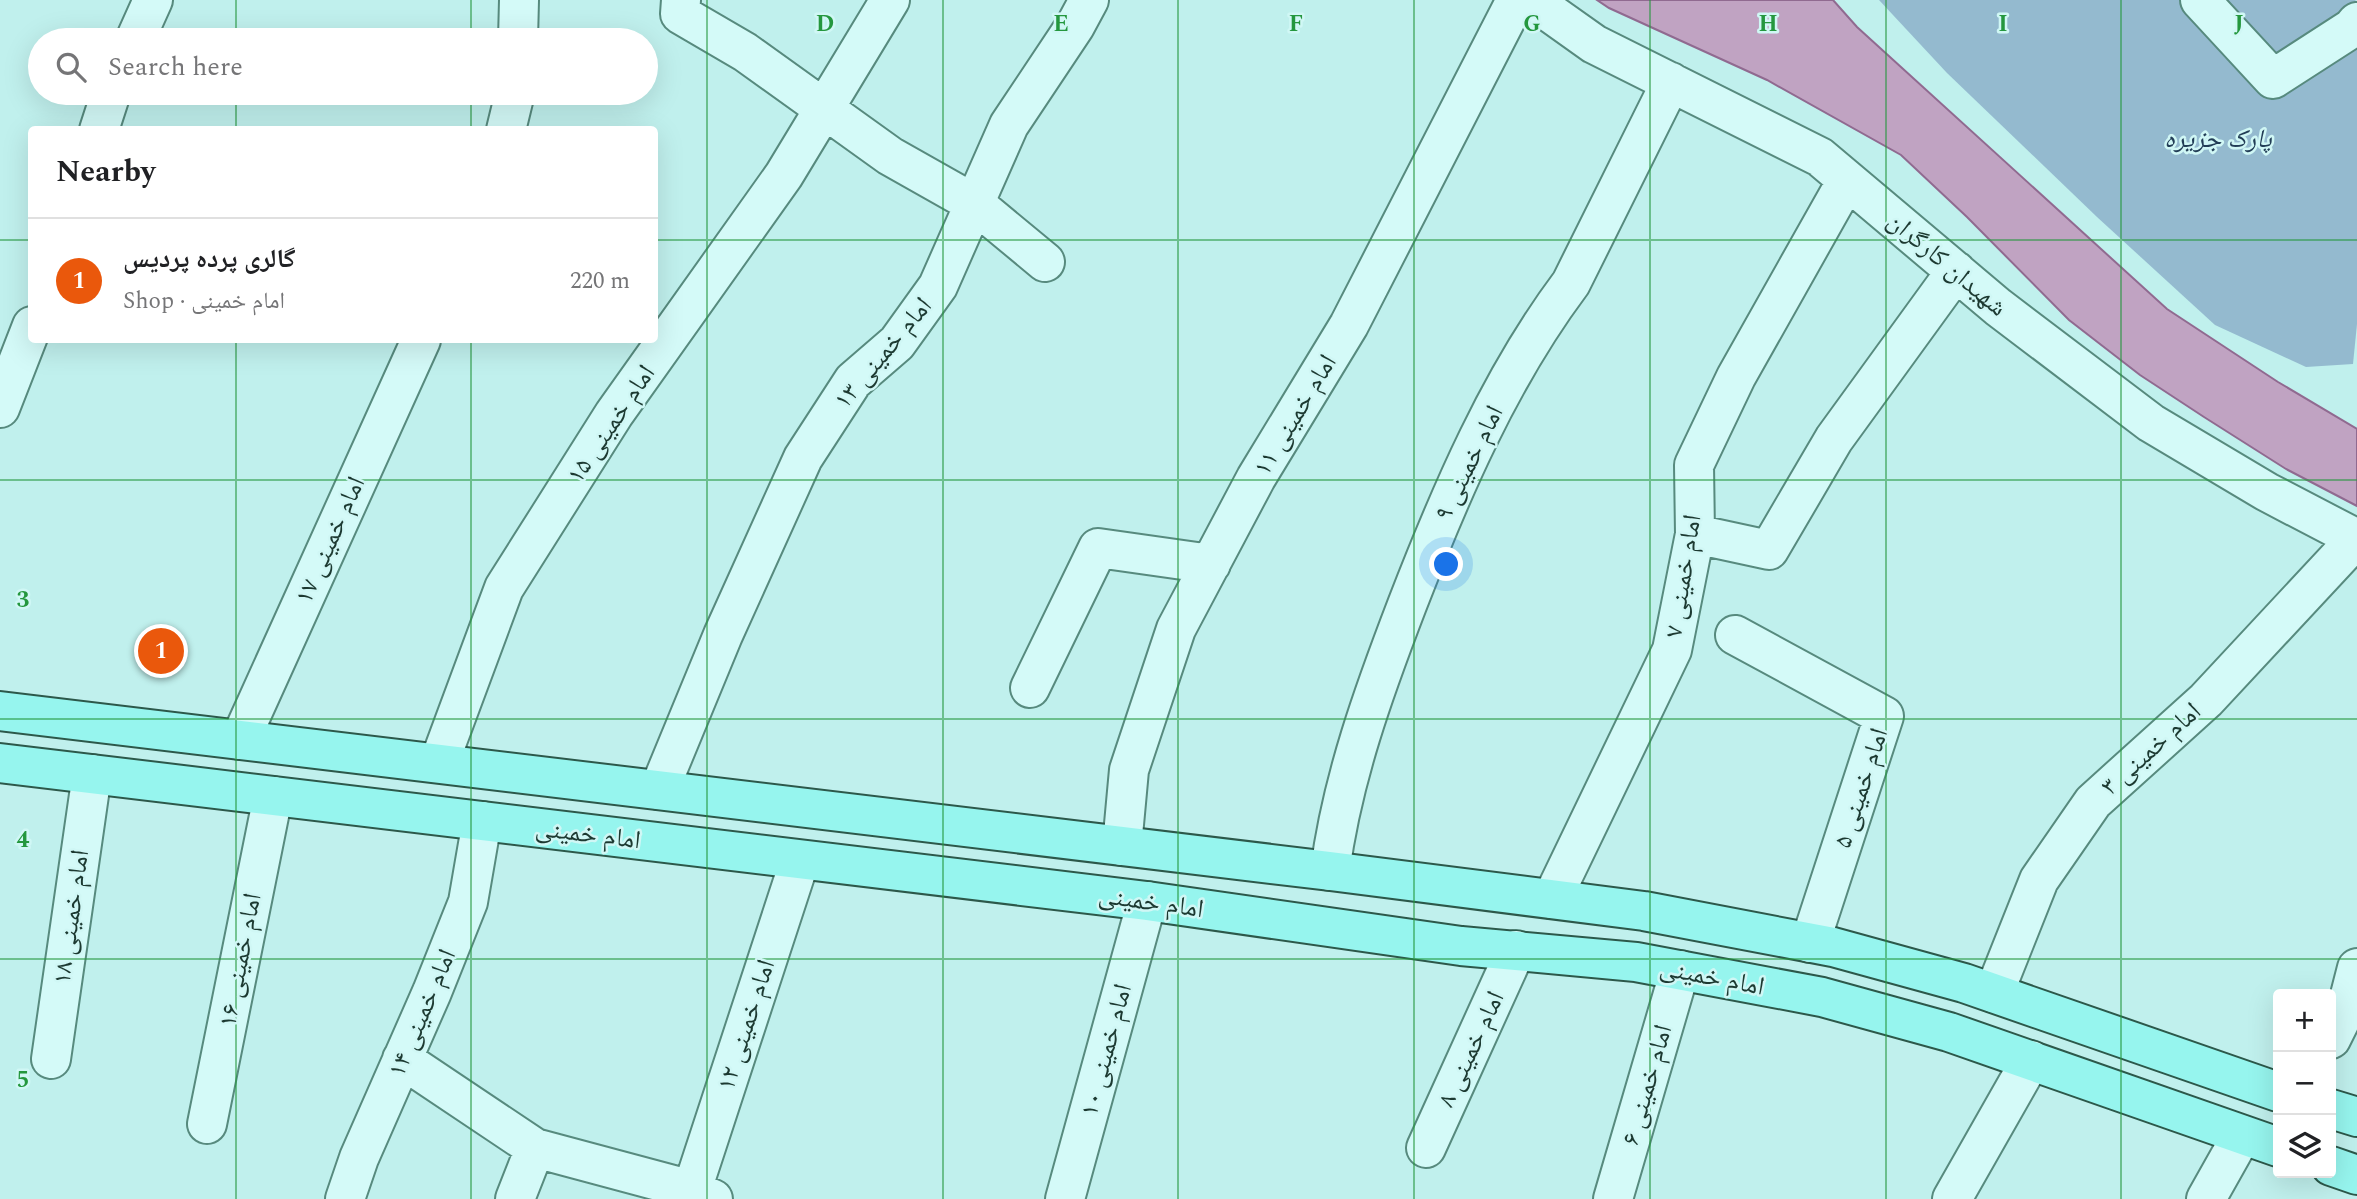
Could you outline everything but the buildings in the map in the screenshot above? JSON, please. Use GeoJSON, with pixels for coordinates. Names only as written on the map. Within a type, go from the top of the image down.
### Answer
{"type":"FeatureCollection","features":[{"type":"Feature","properties":{"kind":"main road","name":"امام خمینی"},"geometry":{"type":"LineString","coordinates":[[0,711],[1330,870],[1644,911],[1810,943],[1938,975],[2273,1091]]}},
{"type":"Feature","properties":{"kind":"main road","name":"امام خمینی"},"geometry":{"type":"LineString","coordinates":[[0,763],[1147,901],[1461,946],[1636,962],[1822,998],[1949,1031],[2273,1145]]}},
{"type":"Feature","properties":{"kind":"main road"},"geometry":{"type":"LineString","coordinates":[[1461,946],[1465,887]]}},
{"type":"Feature","properties":{"kind":"main road"},"geometry":{"type":"LineString","coordinates":[[2336,1111],[2357,1117]]}},
{"type":"Feature","properties":{"kind":"main road"},"geometry":{"type":"LineString","coordinates":[[2336,1168],[2357,1175]]}},
{"type":"Feature","properties":{"kind":"street"},"geometry":{"type":"LineString","coordinates":[[140,28],[153,0]]}},
{"type":"Feature","properties":{"kind":"street"},"geometry":{"type":"LineString","coordinates":[[518,28],[519,0]]}},
{"type":"Feature","properties":{"kind":"street"},"geometry":{"type":"LineString","coordinates":[[681,0],[680,14],[745,52],[890,156],[975,204],[1045,262]]}},
{"type":"Feature","properties":{"kind":"street","name":"امام خمینی ۱۵"},"geometry":{"type":"LineString","coordinates":[[439,763],[505,588],[614,414],[784,175],[890,0]]}},
{"type":"Feature","properties":{"kind":"street","name":"امام خمینی ۱۳"},"geometry":{"type":"LineString","coordinates":[[659,790],[723,635],[803,458],[853,381],[897,343],[938,286],[1009,125],[1075,26],[1089,0]]}},
{"type":"Feature","properties":{"kind":"street","name":"امام خمینی ۱۱"},"geometry":{"type":"LineString","coordinates":[[1122,846],[1129,770],[1176,629],[1256,478],[1349,325],[1516,0]]}},
{"type":"Feature","properties":{"kind":"street","name":"شهیدان کارگران"},"geometry":{"type":"LineString","coordinates":[[1532,0],[1594,44],[1820,157],[1998,307],[2151,423],[2267,492],[2357,539]]}},
{"type":"Feature","properties":{"kind":"street"},"geometry":{"type":"LineString","coordinates":[[2200,0],[2273,79],[2354,25]]}},
{"type":"Feature","properties":{"kind":"street","name":"امام خمینی ۹"},"geometry":{"type":"LineString","coordinates":[[1330,870],[1334,837],[1352,762],[1390,650],[1442,515],[1495,407],[1549,313],[1571,283],[1671,82]]}},
{"type":"Feature","properties":{"kind":"street"},"geometry":{"type":"LineString","coordinates":[[100,126],[107,105]]}},
{"type":"Feature","properties":{"kind":"street"},"geometry":{"type":"LineString","coordinates":[[507,126],[512,105]]}},
{"type":"Feature","properties":{"kind":"street","name":"امام خمینی ۷"},"geometry":{"type":"LineString","coordinates":[[1552,899],[1672,650],[1695,534],[1694,465],[1737,377],[1847,180]]}},
{"type":"Feature","properties":{"kind":"street"},"geometry":{"type":"LineString","coordinates":[[1695,534],[1769,550],[1834,439],[1956,271]]}},
{"type":"Feature","properties":{"kind":"street"},"geometry":{"type":"LineString","coordinates":[[0,408],[28,336]]}},
{"type":"Feature","properties":{"kind":"street","name":"امام خمینی ۱۷"},"geometry":{"type":"LineString","coordinates":[[240,740],[420,343]]}},
{"type":"Feature","properties":{"kind":"street","name":"امام خمینی ۳"},"geometry":{"type":"LineString","coordinates":[[1994,993],[2039,880],[2093,802],[2206,700],[2357,539]]}},
{"type":"Feature","properties":{"kind":"street"},"geometry":{"type":"LineString","coordinates":[[1030,688],[1098,548],[1211,564]]}},
{"type":"Feature","properties":{"kind":"street","name":"امام خمینی ۵"},"geometry":{"type":"LineString","coordinates":[[1735,635],[1884,716],[1810,943]]}},
{"type":"Feature","properties":{"kind":"street","name":"امام خمینی ۱۸"},"geometry":{"type":"LineString","coordinates":[[51,1059],[92,774]]}},
{"type":"Feature","properties":{"kind":"street","name":"امام خمینی ۱۶"},"geometry":{"type":"LineString","coordinates":[[207,1124],[273,796]]}},
{"type":"Feature","properties":{"kind":"street","name":"امام خمینی ۱۴"},"geometry":{"type":"LineString","coordinates":[[345,1199],[359,1158],[432,992],[468,902],[482,821]]}},
{"type":"Feature","properties":{"kind":"street","name":"امام خمینی ۱۲"},"geometry":{"type":"LineString","coordinates":[[702,1194],[800,860]]}},
{"type":"Feature","properties":{"kind":"street","name":"امام خمینی ۱۰"},"geometry":{"type":"LineString","coordinates":[[1065,1199],[1147,901]]}},
{"type":"Feature","properties":{"kind":"street","name":"امام خمینی ۸"},"geometry":{"type":"LineString","coordinates":[[1426,1148],[1516,950]]}},
{"type":"Feature","properties":{"kind":"street"},"geometry":{"type":"LineString","coordinates":[[2336,1029],[2347,1007],[2357,968]]}},
{"type":"Feature","properties":{"kind":"street","name":"امام خمینی ۶"},"geometry":{"type":"LineString","coordinates":[[1613,1199],[1680,970]]}},
{"type":"Feature","properties":{"kind":"street"},"geometry":{"type":"LineString","coordinates":[[402,1059],[535,1148],[702,1194]]}},
{"type":"Feature","properties":{"kind":"street"},"geometry":{"type":"LineString","coordinates":[[1952,1199],[2031,1060]]}},
{"type":"Feature","properties":{"kind":"street"},"geometry":{"type":"LineString","coordinates":[[2206,1199],[2242,1135]]}},
{"type":"Feature","properties":{"kind":"street"},"geometry":{"type":"LineString","coordinates":[[515,1199],[535,1148]]}},
{"type":"Feature","properties":{"kind":"green space","name":"پارک جزیره"},"geometry":{"type":"Polygon","coordinates":[[[1879,0],[2355,0],[2357,324],[2353,364],[2306,367],[2215,325],[2097,217],[1947,73],[1879,0]]]}},
{"type":"Feature","properties":{"kind":"shaded area"},"geometry":{"type":"Polygon","coordinates":[[[1597,0],[1833,0],[1857,27],[2167,309],[2278,382],[2357,429],[2357,506],[2286,469],[2140,375],[2069,320],[1901,155],[1767,80],[1609,8],[1597,0]]]}},
{"type":"Feature","properties":{"kind":"place","name":"گالری پرده پردیس"},"geometry":{"type":"Point","coordinates":[161,651]}}]}
